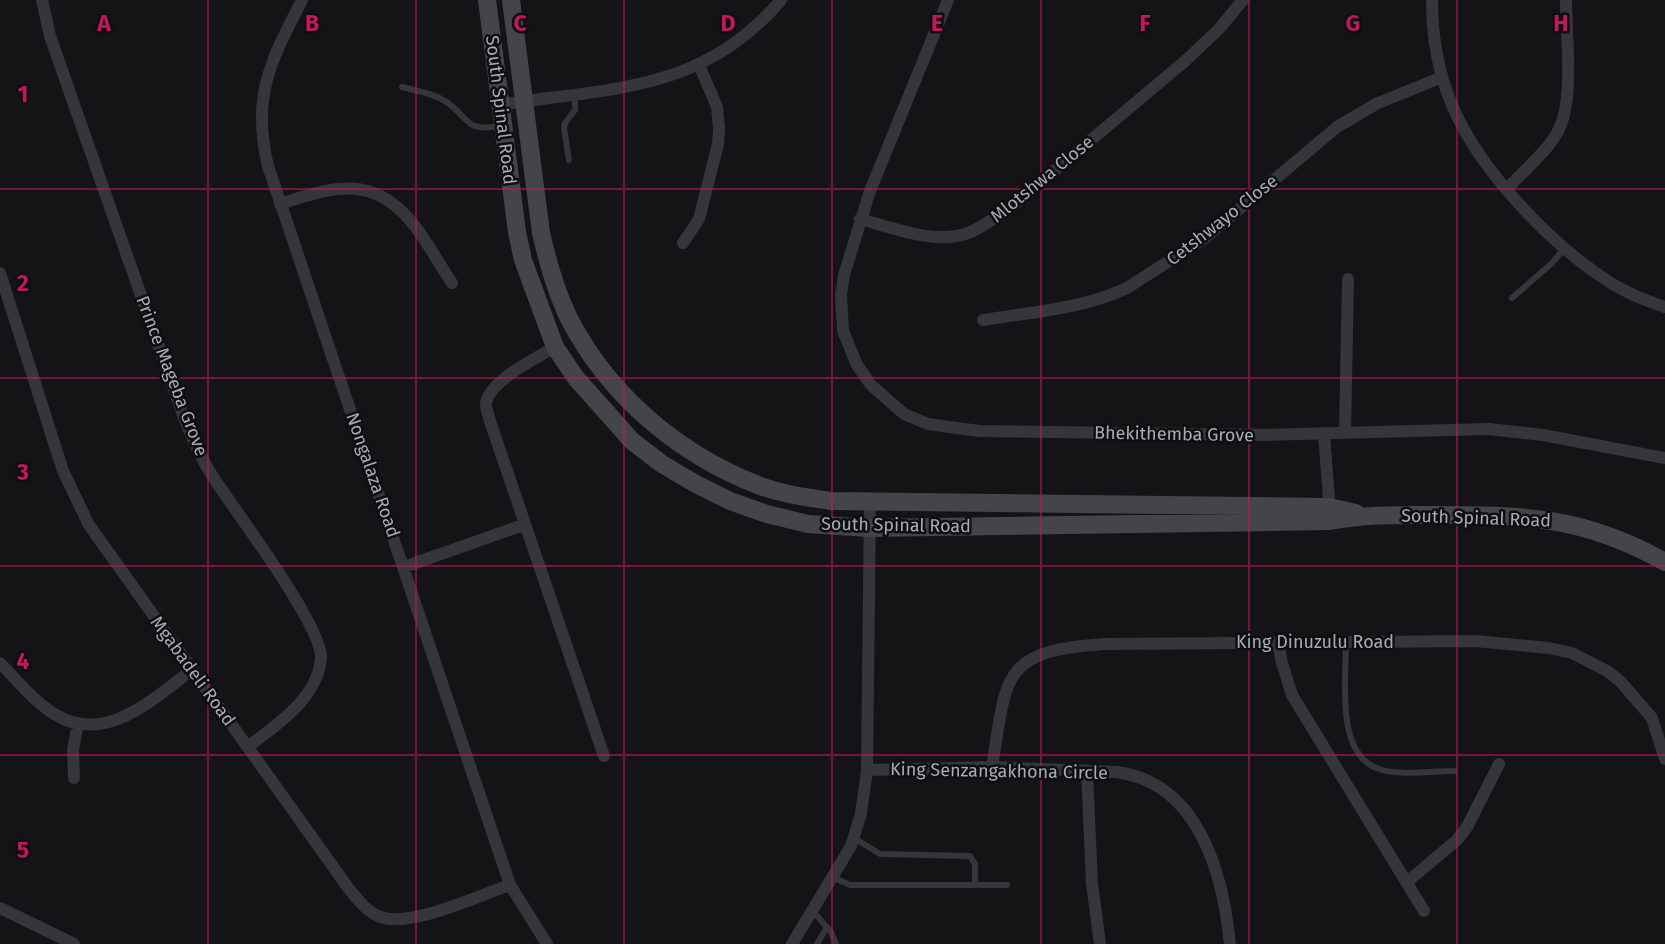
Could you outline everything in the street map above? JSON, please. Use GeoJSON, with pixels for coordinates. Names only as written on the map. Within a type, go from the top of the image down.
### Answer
{"type":"FeatureCollection","features":[{"type":"Feature","properties":{"kind":"street","name":"Prince Mageba Grove"},"geometry":{"type":"LineString","coordinates":[[42,0],[50,36],[184,418],[214,478],[293,595],[320,643],[322,657],[313,686],[288,716],[248,747]]}},
{"type":"Feature","properties":{"kind":"street","name":"Nongalaza Road"},"geometry":{"type":"LineString","coordinates":[[302,0],[274,58],[262,96],[263,148],[510,885],[547,944]]}},
{"type":"Feature","properties":{"kind":"street","name":"South Spinal Road"},"geometry":{"type":"LineString","coordinates":[[487,0],[517,232],[523,260],[555,347],[603,410],[632,441],[663,464],[730,500],[767,514],[808,524],[869,528],[1330,514]]}},
{"type":"Feature","properties":{"kind":"street","name":"South Spinal Road"},"geometry":{"type":"LineString","coordinates":[[511,0],[541,233],[548,264],[576,332],[603,373],[654,424],[681,445],[722,469],[759,485],[796,496],[870,503],[1535,517],[1608,535],[1665,562]]}},
{"type":"Feature","properties":{"kind":"street"},"geometry":{"type":"LineString","coordinates":[[500,105],[634,86],[699,65],[749,33],[781,0]]}},
{"type":"Feature","properties":{"kind":"street"},"geometry":{"type":"LineString","coordinates":[[860,219],[948,0]]}},
{"type":"Feature","properties":{"kind":"street","name":"Mlotshwa Close"},"geometry":{"type":"LineString","coordinates":[[860,219],[942,237],[956,237],[971,232],[1011,207],[1184,62],[1219,29],[1243,0]]}},
{"type":"Feature","properties":{"kind":"street"},"geometry":{"type":"LineString","coordinates":[[1432,0],[1434,42],[1442,77],[1452,106],[1486,164],[1531,217],[1611,283],[1637,297],[1665,307]]}},
{"type":"Feature","properties":{"kind":"street"},"geometry":{"type":"LineString","coordinates":[[1507,189],[1552,142],[1562,124],[1567,93],[1566,0]]}},
{"type":"Feature","properties":{"kind":"street"},"geometry":{"type":"LineString","coordinates":[[683,243],[699,219],[718,144],[717,107],[699,65]]}},
{"type":"Feature","properties":{"kind":"street","name":"Cetshwayo Close"},"geometry":{"type":"LineString","coordinates":[[983,320],[1083,303],[1127,288],[1205,238],[1337,127],[1376,104],[1442,77]]}},
{"type":"Feature","properties":{"kind":"street"},"geometry":{"type":"LineString","coordinates":[[280,204],[320,191],[341,188],[381,196],[394,203],[406,216],[452,283]]}},
{"type":"Feature","properties":{"kind":"street","name":"Bhekithemba Grove"},"geometry":{"type":"LineString","coordinates":[[860,219],[844,275],[840,311],[843,331],[853,356],[871,385],[886,401],[904,414],[928,424],[979,431],[1518,431],[1665,458]]}},
{"type":"Feature","properties":{"kind":"street","name":"Mgabadeli Road"},"geometry":{"type":"LineString","coordinates":[[0,273],[63,471],[89,525],[349,889],[370,911],[382,917],[407,920],[510,885]]}},
{"type":"Feature","properties":{"kind":"street"},"geometry":{"type":"LineString","coordinates":[[1345,433],[1348,279]]}},
{"type":"Feature","properties":{"kind":"street"},"geometry":{"type":"LineString","coordinates":[[555,347],[497,385],[486,404],[523,525],[604,756]]}},
{"type":"Feature","properties":{"kind":"street"},"geometry":{"type":"LineString","coordinates":[[1324,433],[1330,514]]}},
{"type":"Feature","properties":{"kind":"street","name":"King Senzangakhona Circle"},"geometry":{"type":"LineString","coordinates":[[792,944],[834,878],[854,838],[861,814],[867,770],[870,503]]}},
{"type":"Feature","properties":{"kind":"street"},"geometry":{"type":"LineString","coordinates":[[404,567],[523,525]]}},
{"type":"Feature","properties":{"kind":"street","name":"King Dinuzulu Road"},"geometry":{"type":"LineString","coordinates":[[992,768],[1009,681],[1023,663],[1043,652],[1065,646],[1104,644],[1475,641],[1520,644],[1572,653],[1607,671],[1642,704],[1658,732],[1665,759]]}},
{"type":"Feature","properties":{"kind":"street"},"geometry":{"type":"LineString","coordinates":[[1278,642],[1292,695],[1424,911]]}},
{"type":"Feature","properties":{"kind":"street"},"geometry":{"type":"LineString","coordinates":[[0,663],[55,715],[78,723],[92,724],[120,719],[136,712],[192,670]]}},
{"type":"Feature","properties":{"kind":"street"},"geometry":{"type":"LineString","coordinates":[[74,779],[72,750],[78,723]]}},
{"type":"Feature","properties":{"kind":"street"},"geometry":{"type":"LineString","coordinates":[[1407,882],[1457,840],[1468,827],[1499,764]]}},
{"type":"Feature","properties":{"kind":"street","name":"King Senzangakhona Circle"},"geometry":{"type":"LineString","coordinates":[[867,770],[992,768],[1087,771],[1133,774],[1153,782],[1174,798],[1188,815],[1210,855],[1217,875],[1230,944]]}},
{"type":"Feature","properties":{"kind":"street"},"geometry":{"type":"LineString","coordinates":[[1087,771],[1092,884],[1100,944]]}},
{"type":"Feature","properties":{"kind":"street"},"geometry":{"type":"LineString","coordinates":[[0,908],[74,944]]}},
{"type":"Feature","properties":{"kind":"lane"},"geometry":{"type":"LineString","coordinates":[[402,87],[440,98],[476,128],[503,125]]}},
{"type":"Feature","properties":{"kind":"lane"},"geometry":{"type":"LineString","coordinates":[[569,160],[564,128],[575,110],[574,94]]}},
{"type":"Feature","properties":{"kind":"lane"},"geometry":{"type":"LineString","coordinates":[[1512,298],[1552,264],[1566,247]]}},
{"type":"Feature","properties":{"kind":"lane"},"geometry":{"type":"LineString","coordinates":[[1346,642],[1347,722],[1349,736],[1361,758],[1385,771],[1454,771]]}},
{"type":"Feature","properties":{"kind":"lane"},"geometry":{"type":"LineString","coordinates":[[854,838],[880,854],[970,856],[975,864],[975,885]]}},
{"type":"Feature","properties":{"kind":"lane"},"geometry":{"type":"LineString","coordinates":[[834,878],[850,886],[1007,885]]}},
{"type":"Feature","properties":{"kind":"lane"},"geometry":{"type":"LineString","coordinates":[[813,911],[827,927],[836,944]]}},
{"type":"Feature","properties":{"kind":"lane"},"geometry":{"type":"LineString","coordinates":[[817,944],[827,927]]}}]}
